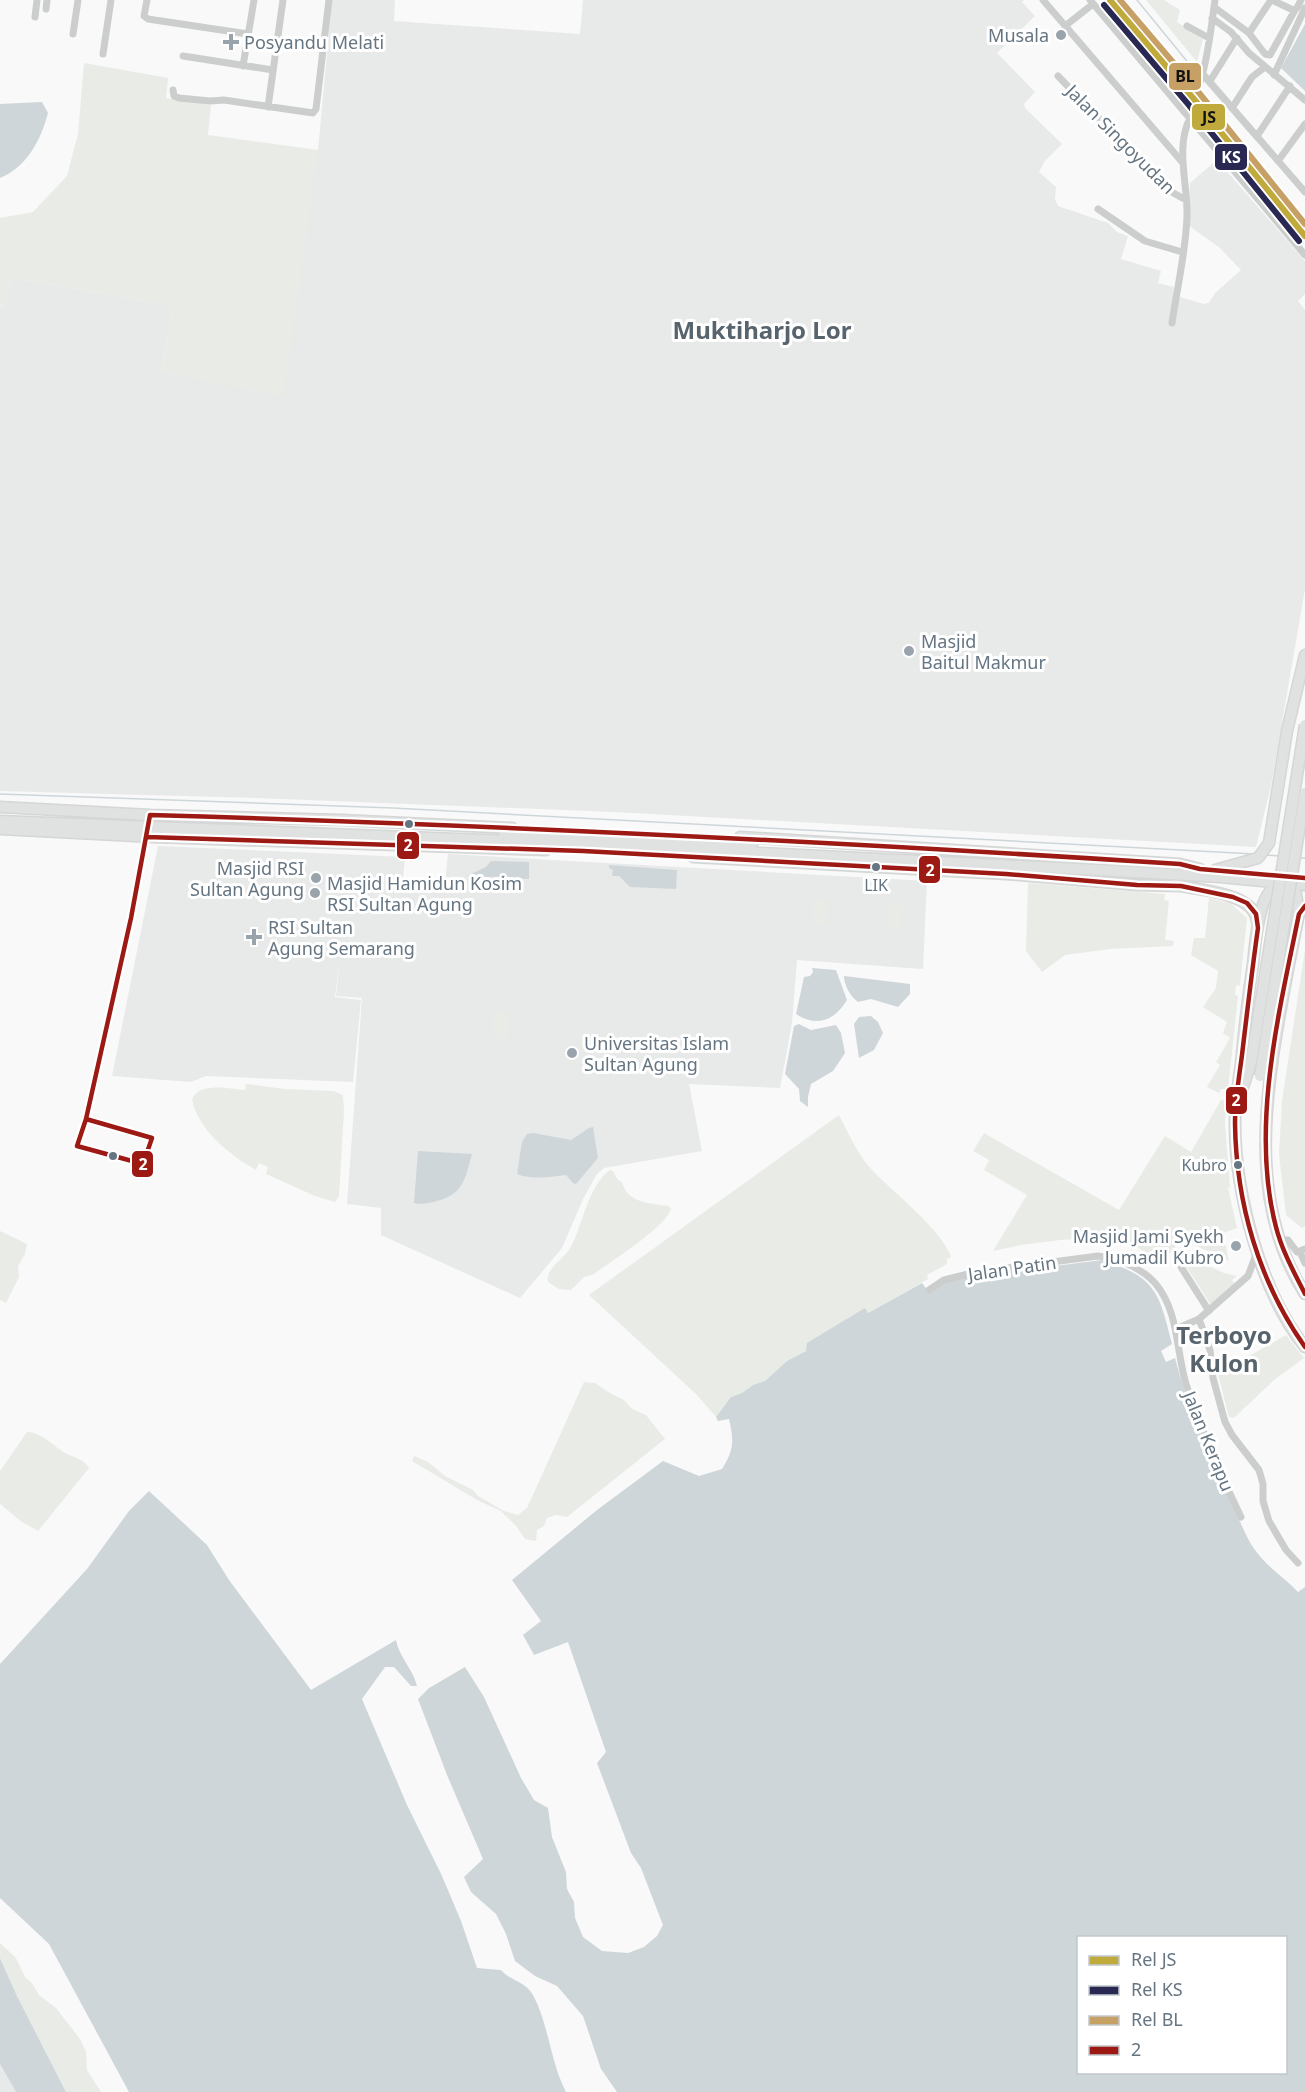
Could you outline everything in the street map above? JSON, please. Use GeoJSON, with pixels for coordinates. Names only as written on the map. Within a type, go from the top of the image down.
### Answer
{"type":"FeatureCollection","features":[{"type":"Feature","properties":{"kind":"highway"},"geometry":{"type":"LineString","coordinates":[[1251,867],[1267,847],[1287,731],[1305,655]]}},
{"type":"Feature","properties":{"kind":"highway"},"geometry":{"type":"LineString","coordinates":[[1235,1110],[1251,1063],[1305,724]]}},
{"type":"Feature","properties":{"kind":"highway"},"geometry":{"type":"LineString","coordinates":[[1305,793],[1260,1076],[1272,1216],[1279,1240],[1305,1294]]}},
{"type":"Feature","properties":{"kind":"highway"},"geometry":{"type":"LineString","coordinates":[[0,807],[150,815],[733,837],[1180,864],[1200,869]]}},
{"type":"Feature","properties":{"kind":"highway"},"geometry":{"type":"LineString","coordinates":[[0,815],[383,836]]}},
{"type":"Feature","properties":{"kind":"highway"},"geometry":{"type":"LineString","coordinates":[[0,821],[1215,870],[1251,867],[1305,879]]}},
{"type":"Feature","properties":{"kind":"highway"},"geometry":{"type":"LineString","coordinates":[[0,829],[154,837],[383,836]]}},
{"type":"Feature","properties":{"kind":"highway"},"geometry":{"type":"LineString","coordinates":[[579,843],[1220,877],[1305,885]]}},
{"type":"Feature","properties":{"kind":"highway"},"geometry":{"type":"LineString","coordinates":[[579,843],[1137,885],[1181,886]]}},
{"type":"Feature","properties":{"kind":"highway"},"geometry":{"type":"LineString","coordinates":[[1251,867],[1288,883],[1296,894],[1302,910],[1273,1055],[1265,1115]]}},
{"type":"Feature","properties":{"kind":"highway"},"geometry":{"type":"LineString","coordinates":[[1098,870],[1233,897],[1247,903],[1256,914],[1258,928]]}},
{"type":"Feature","properties":{"kind":"highway"},"geometry":{"type":"LineString","coordinates":[[1305,879],[1275,887],[1269,892],[1263,904],[1235,1110],[1240,1174],[1263,1274],[1287,1322],[1305,1347]]}},
{"type":"Feature","properties":{"kind":"street"},"geometry":{"type":"LineString","coordinates":[[34,17],[37,0]]}},
{"type":"Feature","properties":{"kind":"street"},"geometry":{"type":"LineString","coordinates":[[46,9],[47,0]]}},
{"type":"Feature","properties":{"kind":"street"},"geometry":{"type":"LineString","coordinates":[[73,34],[78,0]]}},
{"type":"Feature","properties":{"kind":"street"},"geometry":{"type":"LineString","coordinates":[[103,54],[111,0]]}},
{"type":"Feature","properties":{"kind":"street"},"geometry":{"type":"LineString","coordinates":[[147,0],[144,16],[148,19],[248,34]]}},
{"type":"Feature","properties":{"kind":"street"},"geometry":{"type":"LineString","coordinates":[[243,66],[251,0]]}},
{"type":"Feature","properties":{"kind":"street"},"geometry":{"type":"LineString","coordinates":[[268,107],[283,0]]}},
{"type":"Feature","properties":{"kind":"street"},"geometry":{"type":"LineString","coordinates":[[173,90],[174,96],[179,98],[224,100],[307,114],[313,113],[316,109],[328,0]]}},
{"type":"Feature","properties":{"kind":"street"},"geometry":{"type":"LineString","coordinates":[[1043,0],[1183,163]]}},
{"type":"Feature","properties":{"kind":"street"},"geometry":{"type":"LineString","coordinates":[[1207,0],[1249,33],[1265,54],[1270,55],[1301,0]]}},
{"type":"Feature","properties":{"kind":"street"},"geometry":{"type":"LineString","coordinates":[[1249,33],[1272,0],[1295,10]]}},
{"type":"Feature","properties":{"kind":"street"},"geometry":{"type":"LineString","coordinates":[[1065,26],[1092,2],[1305,255]]}},
{"type":"Feature","properties":{"kind":"street"},"geometry":{"type":"LineString","coordinates":[[1184,112],[1190,106],[1203,75],[1215,4]]}},
{"type":"Feature","properties":{"kind":"street"},"geometry":{"type":"LineString","coordinates":[[1277,68],[1305,8]]}},
{"type":"Feature","properties":{"kind":"street"},"geometry":{"type":"LineString","coordinates":[[1212,18],[1227,28],[1249,53],[1265,66],[1277,68],[1290,86],[1305,99]]}},
{"type":"Feature","properties":{"kind":"street"},"geometry":{"type":"LineString","coordinates":[[1187,26],[1209,38]]}},
{"type":"Feature","properties":{"kind":"street"},"geometry":{"type":"LineString","coordinates":[[1210,81],[1237,38]]}},
{"type":"Feature","properties":{"kind":"street"},"geometry":{"type":"LineString","coordinates":[[183,56],[273,70]]}},
{"type":"Feature","properties":{"kind":"street"},"geometry":{"type":"LineString","coordinates":[[1232,108],[1252,77],[1265,66]]}},
{"type":"Feature","properties":{"kind":"street"},"geometry":{"type":"LineString","coordinates":[[1203,75],[1305,192]]}},
{"type":"Feature","properties":{"kind":"street","name":"Jalan Singoyudan"},"geometry":{"type":"LineString","coordinates":[[1058,76],[1168,190],[1186,200]]}},
{"type":"Feature","properties":{"kind":"street"},"geometry":{"type":"LineString","coordinates":[[1257,136],[1290,86]]}},
{"type":"Feature","properties":{"kind":"street","name":"Jalan Singoyudan"},"geometry":{"type":"LineString","coordinates":[[1172,323],[1187,217],[1183,163],[1185,134],[1190,118]]}},
{"type":"Feature","properties":{"kind":"street"},"geometry":{"type":"LineString","coordinates":[[1278,161],[1305,124]]}},
{"type":"Feature","properties":{"kind":"street"},"geometry":{"type":"LineString","coordinates":[[1098,210],[1145,241],[1182,252]]}},
{"type":"Feature","properties":{"kind":"street"},"geometry":{"type":"LineString","coordinates":[[1279,1240],[1288,1240],[1296,1252],[1302,1251],[1305,1263]]}},
{"type":"Feature","properties":{"kind":"street"},"geometry":{"type":"LineString","coordinates":[[1176,1329],[1199,1319],[1248,1276],[1257,1252]]}},
{"type":"Feature","properties":{"kind":"street","name":"Jalan Patin"},"geometry":{"type":"LineString","coordinates":[[929,1290],[944,1280],[983,1270],[1098,1256]]}},
{"type":"Feature","properties":{"kind":"street","name":"Jalan Kerapu"},"geometry":{"type":"LineString","coordinates":[[1098,1256],[1115,1259],[1142,1272],[1162,1292],[1176,1329],[1180,1360],[1193,1404],[1240,1516]]}},
{"type":"Feature","properties":{"kind":"street"},"geometry":{"type":"LineString","coordinates":[[1181,1267],[1209,1311]]}},
{"type":"Feature","properties":{"kind":"street"},"geometry":{"type":"LineString","coordinates":[[1248,1276],[1263,1274]]}},
{"type":"Feature","properties":{"kind":"street"},"geometry":{"type":"LineString","coordinates":[[1199,1319],[1210,1350],[1213,1378],[1225,1422],[1232,1435],[1259,1470],[1263,1484],[1265,1512],[1286,1551],[1298,1563]]}},
{"type":"Feature","properties":{"kind":"shaded area"},"geometry":{"type":"Polygon","coordinates":[[[332,0],[395,0],[394,21],[580,34],[583,0],[1024,0],[1022,2],[1035,16],[997,53],[1035,92],[1024,104],[1025,108],[1062,144],[1045,161],[1039,172],[1056,187],[1055,199],[1058,206],[1108,223],[1117,232],[1128,236],[1121,259],[1161,271],[1158,283],[1174,287],[1173,295],[1204,304],[1209,303],[1215,293],[1241,270],[1220,248],[1188,225],[1190,183],[1217,160],[1305,261],[1305,294],[1298,301],[1305,310],[1305,589],[1271,786],[1256,847],[614,812],[0,791],[0,307],[4,307],[12,278],[173,306],[161,372],[318,150],[332,0]]]}},
{"type":"Feature","properties":{"kind":"shaded area"},"geometry":{"type":"Polygon","coordinates":[[[1146,0],[1164,0],[1180,10],[1177,22],[1203,39],[1197,62],[1146,0]]]}},
{"type":"Feature","properties":{"kind":"shaded area"},"geometry":{"type":"Polygon","coordinates":[[[1305,24],[1305,91],[1281,68],[1305,24]]]}},
{"type":"Feature","properties":{"kind":"shaded area"},"geometry":{"type":"Polygon","coordinates":[[[84,63],[168,78],[166,98],[211,105],[208,135],[318,150],[283,397],[161,372],[173,306],[12,278],[4,308],[0,306],[0,218],[33,212],[67,176],[78,134],[84,63]]]}},
{"type":"Feature","properties":{"kind":"shaded area"},"geometry":{"type":"Polygon","coordinates":[[[42,102],[48,113],[37,143],[18,167],[0,178],[0,104],[42,102]]]}},
{"type":"Feature","properties":{"kind":"shaded area","name":"Universitas Islam Sultan Agung"},"geometry":{"type":"Polygon","coordinates":[[[158,846],[405,857],[403,879],[445,883],[448,854],[927,881],[923,969],[797,960],[792,1023],[780,1088],[689,1084],[702,1151],[604,1168],[597,1174],[583,1199],[562,1248],[520,1298],[381,1235],[381,1208],[347,1204],[362,998],[336,996],[340,959],[335,997],[361,1000],[353,1082],[206,1076],[191,1082],[112,1076],[158,846]]]}},
{"type":"Feature","properties":{"kind":"shaded area"},"geometry":{"type":"Polygon","coordinates":[[[491,861],[529,862],[529,879],[467,876],[486,867],[491,861]]]}},
{"type":"Feature","properties":{"kind":"shaded area"},"geometry":{"type":"Polygon","coordinates":[[[609,865],[677,870],[676,889],[630,887],[619,876],[612,876],[613,870],[609,868],[609,865]]]}},
{"type":"Feature","properties":{"kind":"shaded area"},"geometry":{"type":"Polygon","coordinates":[[[1028,883],[1165,894],[1164,900],[1169,901],[1165,940],[1174,941],[1173,946],[1110,949],[1065,955],[1042,972],[1026,951],[1028,883]]]}},
{"type":"Feature","properties":{"kind":"shaded area"},"geometry":{"type":"Polygon","coordinates":[[[1209,898],[1230,903],[1247,918],[1240,985],[1236,986],[1235,995],[1238,996],[1228,1089],[1221,1089],[1219,1093],[1207,1087],[1220,1065],[1216,1062],[1230,1038],[1223,1033],[1227,1022],[1203,1007],[1216,988],[1218,971],[1191,955],[1194,938],[1205,938],[1209,898]]]}},
{"type":"Feature","properties":{"kind":"shaded area"},"geometry":{"type":"Polygon","coordinates":[[[814,899],[828,900],[826,925],[812,924],[814,899]]]}},
{"type":"Feature","properties":{"kind":"shaded area"},"geometry":{"type":"Polygon","coordinates":[[[889,902],[903,903],[901,931],[887,930],[889,902]]]}},
{"type":"Feature","properties":{"kind":"shaded area"},"geometry":{"type":"Polygon","coordinates":[[[1305,950],[1305,1226],[1302,1228],[1286,1215],[1279,1154],[1282,1101],[1305,950]]]}},
{"type":"Feature","properties":{"kind":"shaded area"},"geometry":{"type":"Polygon","coordinates":[[[812,968],[836,970],[847,1000],[837,1013],[825,1020],[811,1021],[796,1014],[804,977],[810,976],[813,972],[812,968]]]}},
{"type":"Feature","properties":{"kind":"shaded area"},"geometry":{"type":"Polygon","coordinates":[[[844,976],[910,984],[910,994],[898,1007],[871,999],[858,1002],[848,990],[844,976]]]}},
{"type":"Feature","properties":{"kind":"shaded area"},"geometry":{"type":"Polygon","coordinates":[[[494,1011],[509,1013],[507,1039],[492,1037],[494,1011]]]}},
{"type":"Feature","properties":{"kind":"shaded area"},"geometry":{"type":"Polygon","coordinates":[[[871,1016],[878,1022],[883,1033],[874,1050],[859,1058],[854,1024],[859,1017],[871,1016]]]}},
{"type":"Feature","properties":{"kind":"shaded area"},"geometry":{"type":"Polygon","coordinates":[[[799,1024],[811,1030],[836,1025],[841,1033],[845,1053],[833,1071],[811,1084],[808,1107],[800,1101],[799,1089],[785,1074],[794,1026],[799,1024]]]}},
{"type":"Feature","properties":{"kind":"shaded area"},"geometry":{"type":"Polygon","coordinates":[[[246,1084],[285,1089],[334,1091],[343,1095],[339,1196],[335,1202],[315,1196],[266,1174],[268,1167],[259,1163],[256,1170],[236,1157],[208,1132],[192,1100],[195,1094],[207,1088],[245,1090],[246,1084]]]}},
{"type":"Feature","properties":{"kind":"shaded area"},"geometry":{"type":"Polygon","coordinates":[[[1221,1100],[1226,1104],[1225,1124],[1230,1187],[1228,1188],[1237,1228],[1223,1233],[1229,1261],[1181,1239],[1162,1264],[1121,1236],[1060,1240],[993,1251],[1027,1195],[984,1170],[989,1160],[973,1151],[984,1133],[1119,1210],[1165,1136],[1191,1152],[1221,1100]]]}},
{"type":"Feature","properties":{"kind":"shaded area"},"geometry":{"type":"Polygon","coordinates":[[[839,1115],[863,1159],[928,1224],[951,1257],[947,1259],[947,1264],[927,1275],[928,1279],[868,1313],[865,1308],[806,1351],[787,1361],[765,1381],[731,1397],[716,1417],[697,1395],[589,1295],[839,1115]]]}},
{"type":"Feature","properties":{"kind":"shaded area"},"geometry":{"type":"Polygon","coordinates":[[[593,1127],[598,1158],[576,1184],[566,1175],[535,1177],[517,1174],[522,1142],[527,1134],[533,1133],[571,1140],[593,1127]]]}},
{"type":"Feature","properties":{"kind":"shaded area"},"geometry":{"type":"Polygon","coordinates":[[[418,1151],[472,1154],[465,1178],[453,1194],[437,1201],[414,1203],[418,1151]]]}},
{"type":"Feature","properties":{"kind":"shaded area"},"geometry":{"type":"Polygon","coordinates":[[[610,1170],[634,1198],[646,1203],[668,1206],[671,1208],[668,1215],[649,1234],[592,1275],[584,1277],[571,1290],[559,1289],[548,1282],[549,1272],[571,1247],[591,1195],[603,1176],[610,1170]]]}},
{"type":"Feature","properties":{"kind":"shaded area"},"geometry":{"type":"Polygon","coordinates":[[[0,1231],[27,1244],[25,1254],[18,1266],[19,1277],[6,1303],[0,1300],[0,1231]]]}},
{"type":"Feature","properties":{"kind":"shaded area"},"geometry":{"type":"Polygon","coordinates":[[[1175,1250],[1224,1273],[1237,1276],[1232,1280],[1236,1285],[1211,1305],[1184,1263],[1173,1253],[1175,1250]]]}},
{"type":"Feature","properties":{"kind":"shaded area"},"geometry":{"type":"Polygon","coordinates":[[[1102,1260],[1120,1266],[1144,1280],[1158,1299],[1172,1344],[1161,1351],[1166,1362],[1175,1358],[1200,1433],[1248,1539],[1265,1562],[1298,1592],[1305,1587],[1305,2092],[617,2092],[601,2069],[583,2016],[557,1986],[535,1976],[515,1961],[496,1914],[471,1892],[464,1877],[483,1859],[418,1699],[429,1688],[465,1667],[484,1697],[521,1778],[534,1800],[548,1808],[552,1837],[566,1872],[567,1889],[574,1902],[575,1918],[583,1937],[602,1951],[628,1953],[644,1947],[657,1936],[663,1925],[641,1868],[631,1853],[597,1763],[606,1752],[568,1642],[534,1655],[523,1635],[541,1621],[512,1580],[597,1510],[663,1461],[699,1476],[722,1469],[731,1451],[732,1433],[729,1419],[718,1421],[716,1417],[731,1397],[765,1381],[787,1361],[806,1351],[807,1343],[865,1308],[868,1313],[922,1283],[929,1292],[953,1279],[1003,1270],[1102,1260]]]}},
{"type":"Feature","properties":{"kind":"shaded area"},"geometry":{"type":"Polygon","coordinates":[[[1286,1335],[1304,1358],[1274,1380],[1234,1418],[1229,1417],[1218,1374],[1286,1335]]]}},
{"type":"Feature","properties":{"kind":"shaded area"},"geometry":{"type":"Polygon","coordinates":[[[584,1382],[595,1383],[624,1400],[632,1409],[646,1415],[665,1439],[567,1517],[556,1515],[547,1518],[544,1526],[537,1530],[536,1541],[525,1539],[501,1511],[477,1500],[412,1461],[414,1456],[428,1462],[445,1476],[473,1490],[478,1496],[504,1511],[518,1515],[527,1508],[584,1382]]]}},
{"type":"Feature","properties":{"kind":"shaded area"},"geometry":{"type":"Polygon","coordinates":[[[27,1432],[43,1437],[65,1453],[81,1460],[89,1468],[38,1531],[22,1522],[0,1504],[0,1471],[27,1432]]]}},
{"type":"Feature","properties":{"kind":"shaded area"},"geometry":{"type":"Polygon","coordinates":[[[149,1491],[207,1545],[229,1580],[311,1690],[396,1640],[417,1686],[411,1686],[394,1667],[385,1667],[362,1699],[407,1805],[442,1876],[477,1968],[501,1970],[522,1984],[533,1995],[543,2018],[556,2068],[566,2092],[129,2092],[49,1944],[0,1898],[0,1664],[87,1569],[129,1511],[149,1491]]]}},
{"type":"Feature","properties":{"kind":"shaded area"},"geometry":{"type":"Polygon","coordinates":[[[0,1943],[16,1958],[25,1977],[32,1983],[39,1995],[56,2008],[80,2039],[86,2052],[87,2070],[101,2092],[66,2092],[0,1958],[0,1943]]]}},
{"type":"Feature","properties":{"kind":"shaded area"},"geometry":{"type":"Polygon","coordinates":[[[0,1958],[66,2092],[16,2092],[0,2064],[0,1958]]]}},
{"type":"Feature","properties":{"kind":"shaded area"},"geometry":{"type":"Polygon","coordinates":[[[0,2064],[16,2092],[0,2092],[0,2064]]]}},
{"type":"Feature","properties":{"kind":"waterway"},"geometry":{"type":"LineString","coordinates":[[1137,0],[1199,76]]}},
{"type":"Feature","properties":{"kind":"waterway"},"geometry":{"type":"LineString","coordinates":[[1203,79],[1257,141]]}},
{"type":"Feature","properties":{"kind":"waterway"},"geometry":{"type":"LineString","coordinates":[[0,794],[393,808],[1255,854]]}},
{"type":"Feature","properties":{"kind":"waterway"},"geometry":{"type":"LineString","coordinates":[[1265,855],[1279,856]]}},
{"type":"Feature","properties":{"kind":"waterway"},"geometry":{"type":"LineString","coordinates":[[1298,858],[1305,858]]}},
{"type":"Feature","properties":{"kind":"rail line","name":"JS"},"geometry":{"type":"LineString","coordinates":[[1110,0],[1305,236]]}},
{"type":"Feature","properties":{"kind":"rail line","name":"BL"},"geometry":{"type":"LineString","coordinates":[[1120,0],[1200,94],[1305,224]]}},
{"type":"Feature","properties":{"kind":"rail line","name":"KS"},"geometry":{"type":"LineString","coordinates":[[1104,5],[1299,241]]}},
{"type":"Feature","properties":{"kind":"transit line","name":"2"},"geometry":{"type":"LineString","coordinates":[[86,1119],[131,918],[150,815],[537,829],[923,848],[1180,864],[1200,869],[1305,878]]}},
{"type":"Feature","properties":{"kind":"transit line","name":"2"},"geometry":{"type":"LineString","coordinates":[[147,837],[583,851],[1006,874],[1137,885],[1181,886],[1233,897],[1247,903],[1256,914],[1258,928],[1236,1106],[1236,1153],[1245,1212],[1253,1241],[1275,1296],[1305,1347]]}},
{"type":"Feature","properties":{"kind":"transit line","name":"2"},"geometry":{"type":"LineString","coordinates":[[1305,906],[1299,914],[1276,1030],[1270,1070],[1266,1150],[1269,1189],[1276,1227],[1285,1253],[1305,1294]]}},
{"type":"Feature","properties":{"kind":"transit line","name":"2"},"geometry":{"type":"LineString","coordinates":[[86,1119],[152,1138],[143,1164],[77,1146],[86,1119]]}},
{"type":"Feature","properties":{"kind":"place","name":"Musala"},"geometry":{"type":"Point","coordinates":[1061,35]}},
{"type":"Feature","properties":{"kind":"place","name":"Posyandu Melati"},"geometry":{"type":"Point","coordinates":[231,42]}},
{"type":"Feature","properties":{"kind":"place","name":"Masjid Baitul Makmur"},"geometry":{"type":"Point","coordinates":[909,651]}},
{"type":"Feature","properties":{"kind":"place","name":"LIK"},"geometry":{"type":"Point","coordinates":[876,867]}},
{"type":"Feature","properties":{"kind":"place","name":"Masjid RSI Sultan Agung"},"geometry":{"type":"Point","coordinates":[316,878]}},
{"type":"Feature","properties":{"kind":"place","name":"Masjid Hamidun Kosim RSI Sultan Agung"},"geometry":{"type":"Point","coordinates":[315,893]}},
{"type":"Feature","properties":{"kind":"place","name":"RSI Sultan Agung Semarang"},"geometry":{"type":"Point","coordinates":[254,937]}},
{"type":"Feature","properties":{"kind":"place","name":"Universitas Islam Sultan Agung"},"geometry":{"type":"Point","coordinates":[572,1053]}},
{"type":"Feature","properties":{"kind":"place","name":"Kubro"},"geometry":{"type":"Point","coordinates":[1238,1165]}},
{"type":"Feature","properties":{"kind":"place","name":"Masjid Jami Syekh Jumadil Kubro"},"geometry":{"type":"Point","coordinates":[1236,1246]}},
{"type":"Feature","properties":{"kind":"district","name":"Muktiharjo Lor"},"geometry":{"type":"Point","coordinates":[762,329]}},
{"type":"Feature","properties":{"kind":"district","name":"Terboyo Kulon"},"geometry":{"type":"Point","coordinates":[1224,1348]}}]}
